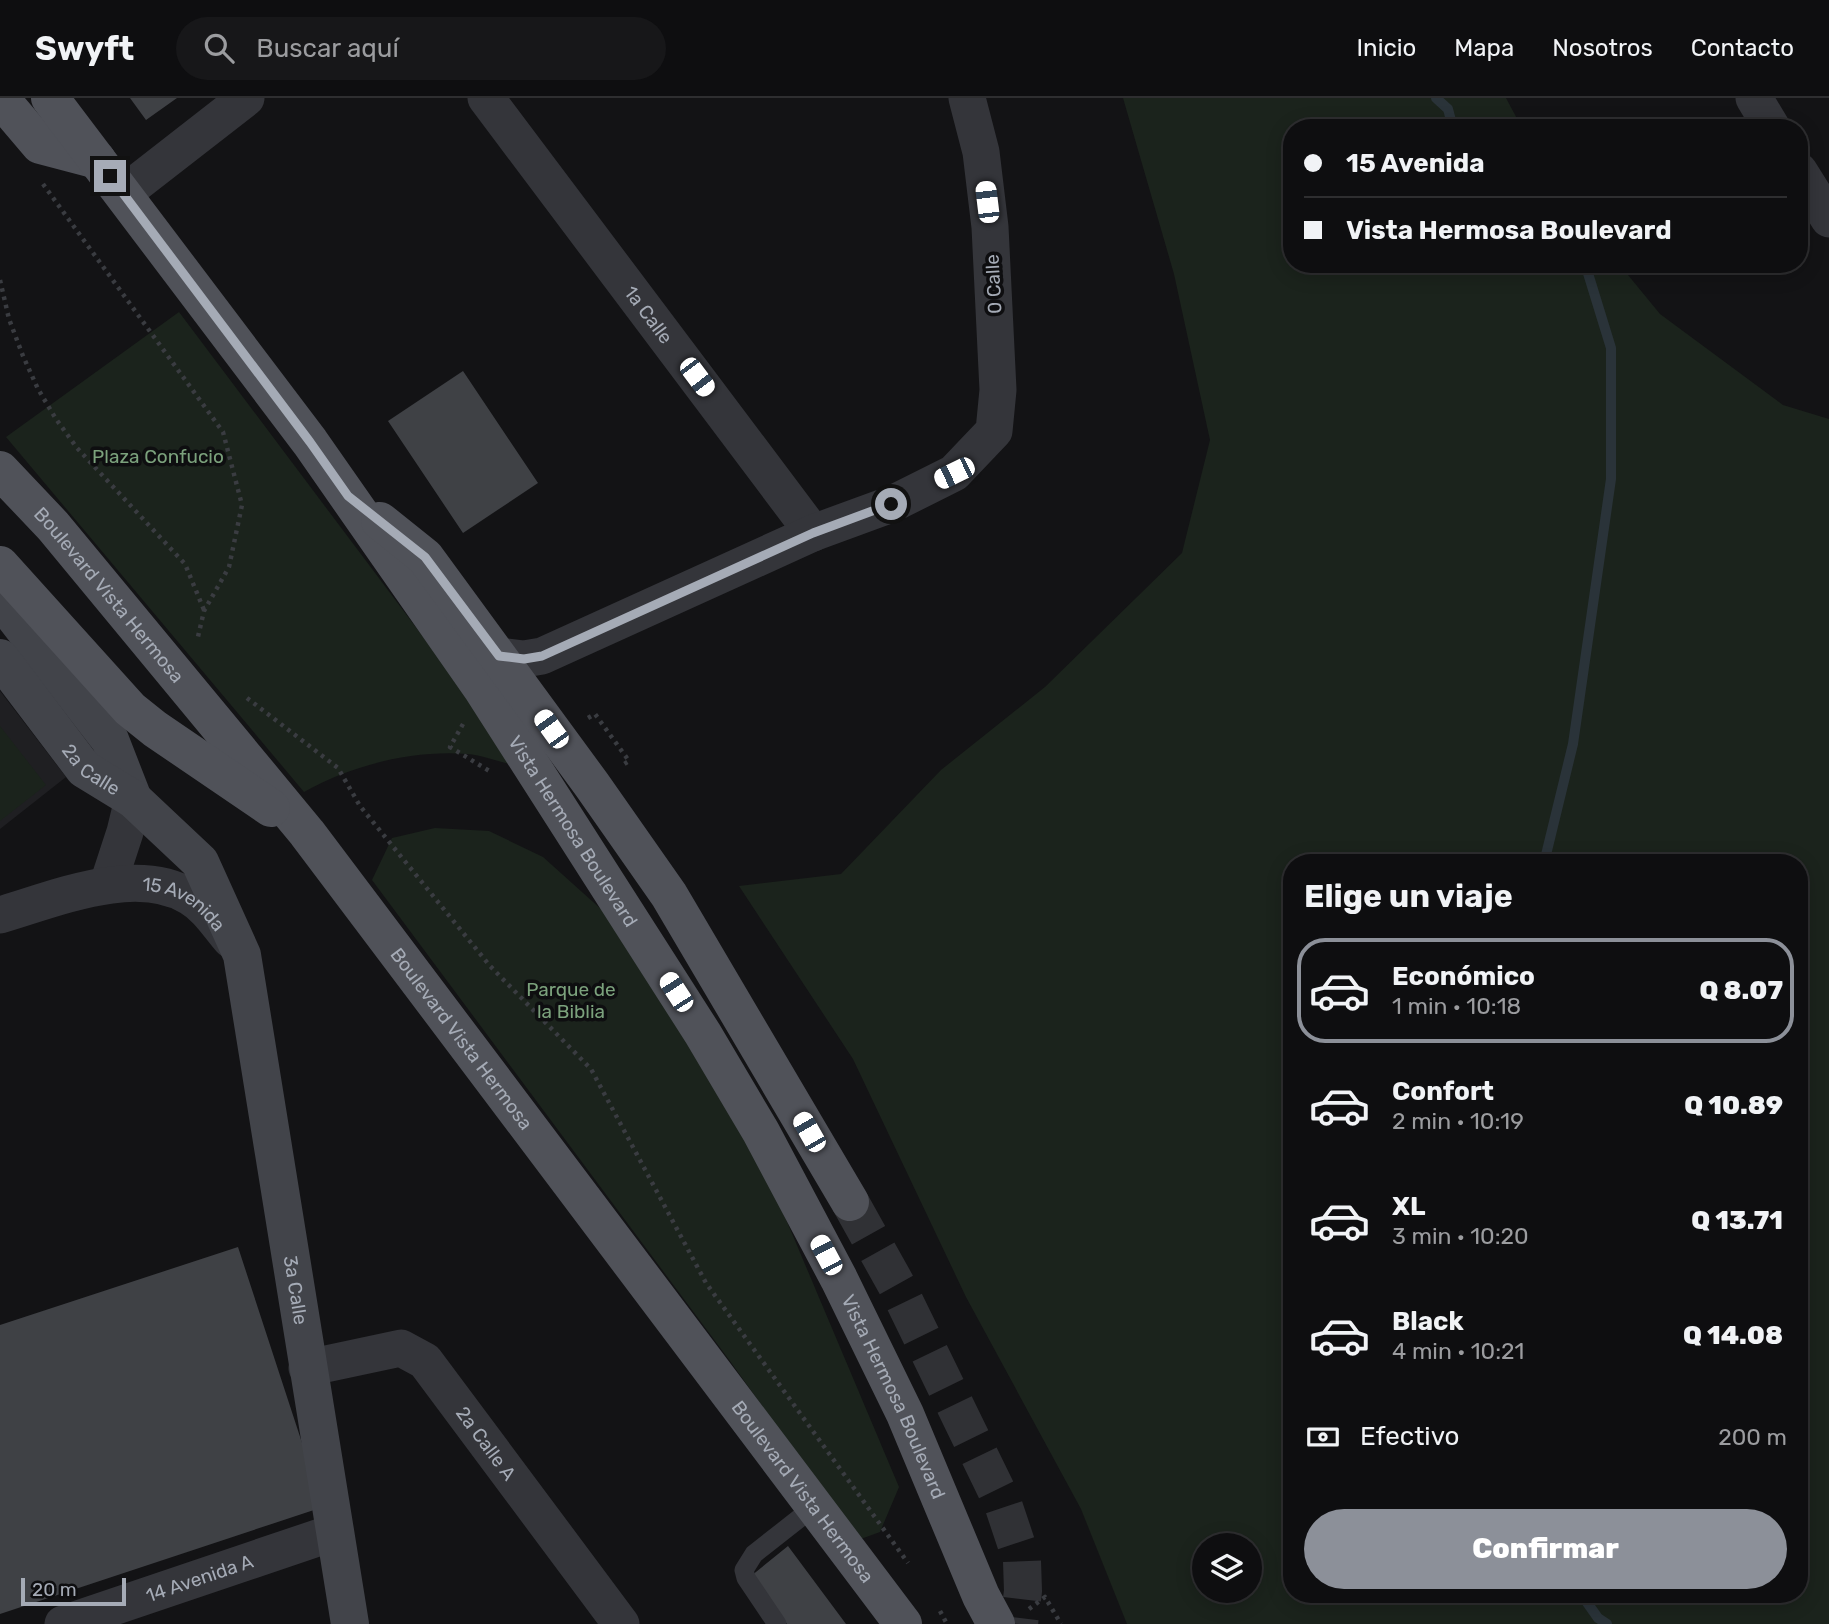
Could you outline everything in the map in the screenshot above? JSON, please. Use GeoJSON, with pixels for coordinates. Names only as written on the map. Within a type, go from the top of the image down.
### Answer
{"type":"FeatureCollection","features":[{"type":"Feature","properties":{"kind":"main road"},"geometry":{"type":"LineString","coordinates":[[0,98],[40,145],[97,160]]}},
{"type":"Feature","properties":{"kind":"main road","name":"Vista Hermosa Boulevard"},"geometry":{"type":"LineString","coordinates":[[50,98],[124,193],[348,496],[483,691],[703,1034],[761,1132],[839,1279],[905,1414],[981,1595],[996,1624]]}},
{"type":"Feature","properties":{"kind":"main road","name":"Boulevard Vista Hermosa"},"geometry":{"type":"LineString","coordinates":[[0,470],[53,526],[307,833],[903,1624]]}},
{"type":"Feature","properties":{"kind":"main road"},"geometry":{"type":"LineString","coordinates":[[348,496],[425,557],[528,695],[669,895],[850,1202]]}},
{"type":"Feature","properties":{"kind":"main road"},"geometry":{"type":"LineString","coordinates":[[0,565],[130,709],[307,833]]}},
{"type":"Feature","properties":{"kind":"street"},"geometry":{"type":"LineString","coordinates":[[124,193],[246,98]]}},
{"type":"Feature","properties":{"kind":"street","name":"1a Calle"},"geometry":{"type":"LineString","coordinates":[[486,98],[813,533]]}},
{"type":"Feature","properties":{"kind":"street","name":"0 Calle"},"geometry":{"type":"LineString","coordinates":[[813,533],[891,504],[954,473],[994,431],[998,390],[990,227],[981,152],[967,98]]}},
{"type":"Feature","properties":{"kind":"street"},"geometry":{"type":"LineString","coordinates":[[1754,98],[1767,119]]}},
{"type":"Feature","properties":{"kind":"street"},"geometry":{"type":"LineString","coordinates":[[1808,185],[1829,219]]}},
{"type":"Feature","properties":{"kind":"street"},"geometry":{"type":"LineString","coordinates":[[499,656],[524,659],[542,656],[813,533]]}},
{"type":"Feature","properties":{"kind":"street"},"geometry":{"type":"LineString","coordinates":[[0,598],[110,740],[133,799]]}},
{"type":"Feature","properties":{"kind":"street"},"geometry":{"type":"LineString","coordinates":[[528,695],[533,674],[542,656]]}},
{"type":"Feature","properties":{"kind":"street","name":"2a Calle"},"geometry":{"type":"LineString","coordinates":[[0,658],[84,769],[133,799],[200,862]]}},
{"type":"Feature","properties":{"kind":"street","name":"15 Avenida"},"geometry":{"type":"LineString","coordinates":[[108,884],[133,799]]}},
{"type":"Feature","properties":{"kind":"street","name":"3a Calle"},"geometry":{"type":"LineString","coordinates":[[200,862],[242,955],[350,1624]]}},
{"type":"Feature","properties":{"kind":"street","name":"15 Avenida"},"geometry":{"type":"LineString","coordinates":[[0,915],[108,884],[170,887],[192,898],[207,911],[242,955]]}},
{"type":"Feature","properties":{"kind":"street","name":"2a Calle A"},"geometry":{"type":"LineString","coordinates":[[307,1368],[401,1348],[425,1361],[621,1624]]}},
{"type":"Feature","properties":{"kind":"street","name":"14 Avenida A"},"geometry":{"type":"LineString","coordinates":[[63,1624],[335,1532]]}},
{"type":"Feature","properties":{"kind":"lane"},"geometry":{"type":"LineString","coordinates":[[776,1624],[746,1578],[744,1570],[754,1554],[815,1506]]}},
{"type":"Feature","properties":{"kind":"path"},"geometry":{"type":"LineString","coordinates":[[40,179],[223,432],[242,505],[229,567],[204,611],[196,646]]}},
{"type":"Feature","properties":{"kind":"path"},"geometry":{"type":"LineString","coordinates":[[0,280],[9,319],[23,356],[56,419],[77,448],[185,564],[204,611]]}},
{"type":"Feature","properties":{"kind":"path"},"geometry":{"type":"LineString","coordinates":[[239,692],[338,768],[360,806],[490,966],[591,1069],[706,1283],[912,1570]]}},
{"type":"Feature","properties":{"kind":"path"},"geometry":{"type":"LineString","coordinates":[[595,714],[629,761]]}},
{"type":"Feature","properties":{"kind":"path"},"geometry":{"type":"LineString","coordinates":[[450,747],[490,773]]}},
{"type":"Feature","properties":{"kind":"path"},"geometry":{"type":"LineString","coordinates":[[1045,1597],[1061,1624]]}},
{"type":"Feature","properties":{"kind":"shaded area"},"geometry":{"type":"Polygon","coordinates":[[[0,691],[66,777],[0,829],[0,691]]]}},
{"type":"Feature","properties":{"kind":"green space"},"geometry":{"type":"Polygon","coordinates":[[[1123,98],[1506,98],[1517,119],[1283,119],[1283,273],[1626,273],[1660,314],[1783,405],[1829,419],[1829,1624],[1127,1624],[1081,1509],[966,1297],[853,1059],[739,886],[841,874],[941,770],[1045,687],[1182,553],[1210,440],[1174,274],[1123,98]]]}},
{"type":"Feature","properties":{"kind":"green space","name":"Plaza Confucio"},"geometry":{"type":"Polygon","coordinates":[[[179,312],[463,690],[510,764],[467,754],[425,754],[362,767],[304,792],[6,437],[179,312]]]}},
{"type":"Feature","properties":{"kind":"green space"},"geometry":{"type":"Polygon","coordinates":[[[0,726],[46,785],[0,821],[0,726]]]}},
{"type":"Feature","properties":{"kind":"green space","name":"Parque de la Biblia"},"geometry":{"type":"Polygon","coordinates":[[[435,828],[489,831],[543,857],[641,945],[750,1134],[899,1487],[880,1532],[858,1540],[730,1361],[372,880],[392,838],[435,828]]]}},
{"type":"Feature","properties":{"kind":"building"},"geometry":{"type":"Polygon","coordinates":[[[130,98],[177,98],[146,120],[130,98]]]}},
{"type":"Feature","properties":{"kind":"building"},"geometry":{"type":"Polygon","coordinates":[[[463,371],[538,483],[463,533],[388,421],[463,371]]]}},
{"type":"Feature","properties":{"kind":"building"},"geometry":{"type":"Polygon","coordinates":[[[238,1247],[323,1507],[0,1614],[0,1325],[238,1247]]]}},
{"type":"Feature","properties":{"kind":"building"},"geometry":{"type":"Polygon","coordinates":[[[788,1546],[846,1624],[787,1624],[751,1576],[788,1546]]]}},
{"type":"Feature","properties":{"kind":"waterway"},"geometry":{"type":"LineString","coordinates":[[1436,98],[1448,109],[1451,119]]}},
{"type":"Feature","properties":{"kind":"waterway"},"geometry":{"type":"LineString","coordinates":[[1546,854],[1573,744],[1611,479],[1611,348],[1588,273]]}},
{"type":"Feature","properties":{"kind":"waterway"},"geometry":{"type":"LineString","coordinates":[[1587,1603],[1598,1618],[1607,1624]]}},
{"type":"Feature","properties":{"kind":"tunnel"},"geometry":{"type":"LineString","coordinates":[[850,1202],[897,1286],[1003,1504],[1022,1561],[1023,1591],[1019,1624]]}},
{"type":"Feature","properties":{"kind":"route"},"geometry":{"type":"LineString","coordinates":[[110,176],[348,496],[425,557],[499,656],[524,659],[542,656],[813,533],[891,504]]}}]}
